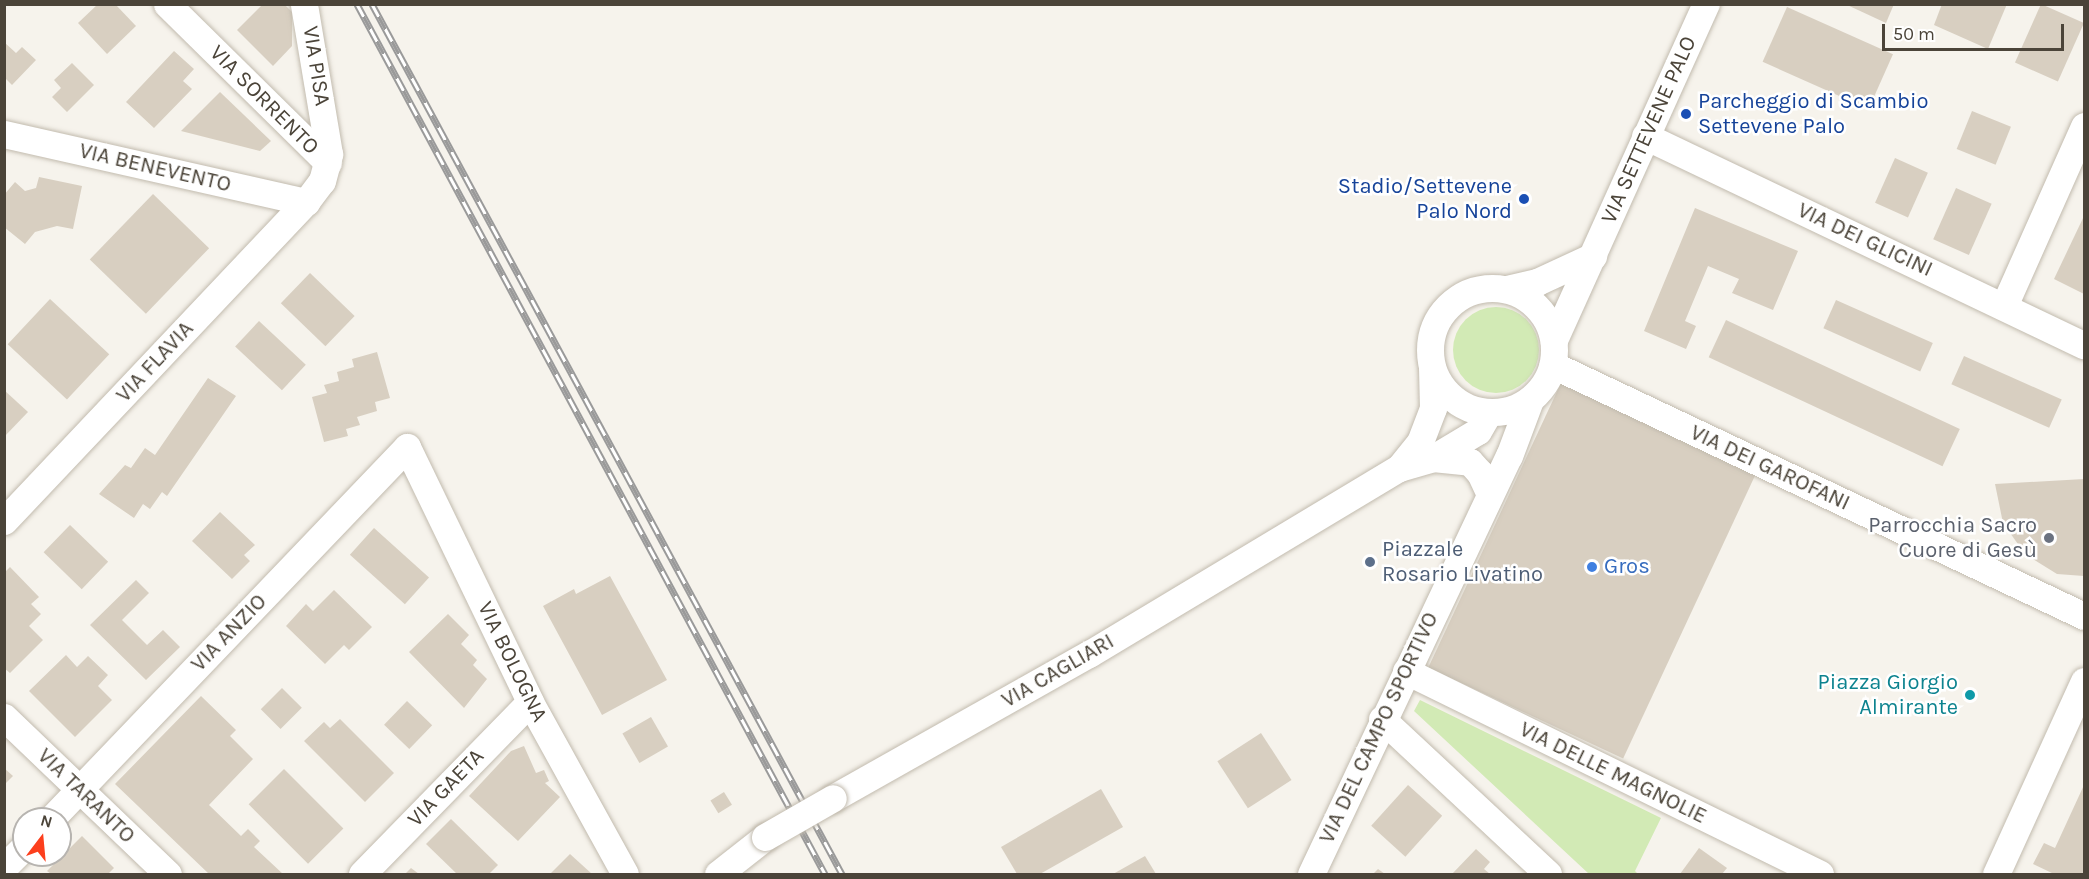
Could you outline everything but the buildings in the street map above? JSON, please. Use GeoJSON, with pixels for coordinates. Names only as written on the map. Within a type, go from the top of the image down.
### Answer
{"type":"FeatureCollection","features":[{"type":"Feature","properties":{"kind":"street","name":"VIA SORRENTO"},"geometry":{"type":"LineString","coordinates":[[167,4],[328,164],[322,181],[306,202]]}},
{"type":"Feature","properties":{"kind":"street","name":"VIA PISA"},"geometry":{"type":"LineString","coordinates":[[304,4],[312,33],[328,164]]}},
{"type":"Feature","properties":{"kind":"street","name":"VIA SETTEVENE PALO"},"geometry":{"type":"LineString","coordinates":[[1554,352],[1645,135],[1706,4]]}},
{"type":"Feature","properties":{"kind":"street"},"geometry":{"type":"LineString","coordinates":[[2004,306],[2085,126]]}},
{"type":"Feature","properties":{"kind":"street","name":"VIA BENEVENTO"},"geometry":{"type":"LineString","coordinates":[[4,134],[306,202]]}},
{"type":"Feature","properties":{"kind":"street","name":"VIA DEI GLICINI"},"geometry":{"type":"LineString","coordinates":[[1645,135],[2085,345]]}},
{"type":"Feature","properties":{"kind":"street","name":"VIA FLAVIA"},"geometry":{"type":"LineString","coordinates":[[4,521],[306,202]]}},
{"type":"Feature","properties":{"kind":"street"},"geometry":{"type":"LineString","coordinates":[[1508,289],[1538,308],[1554,352],[1545,384],[1530,400],[1511,409],[1489,412],[1470,408],[1452,398],[1439,383],[1431,365],[1432,332],[1447,307],[1475,290],[1508,289],[1537,282],[1593,256]]}},
{"type":"Feature","properties":{"kind":"street","name":"VIA DEI GAROFANI"},"geometry":{"type":"LineString","coordinates":[[1554,352],[2085,616]]}},
{"type":"Feature","properties":{"kind":"street","name":"VIA CAGLIARI"},"geometry":{"type":"LineString","coordinates":[[1399,468],[1420,442],[1433,408],[1431,365]]}},
{"type":"Feature","properties":{"kind":"street","name":"VIA DEL CAMPO SPORTIVO"},"geometry":{"type":"LineString","coordinates":[[1311,874],[1491,488],[1509,456],[1530,400]]}},
{"type":"Feature","properties":{"kind":"street","name":"VIA CAGLIARI"},"geometry":{"type":"LineString","coordinates":[[718,874],[765,837],[1089,654],[1399,468],[1433,459],[1478,431],[1489,412]]}},
{"type":"Feature","properties":{"kind":"street","name":"VIA DEL CAMPO SPORTIVO"},"geometry":{"type":"LineString","coordinates":[[1489,412],[1494,434],[1491,488]]}},
{"type":"Feature","properties":{"kind":"street","name":"VIA BOLOGNA"},"geometry":{"type":"LineString","coordinates":[[407,447],[530,702],[625,874]]}},
{"type":"Feature","properties":{"kind":"street","name":"VIA ANZIO"},"geometry":{"type":"LineString","coordinates":[[63,807],[407,447]]}},
{"type":"Feature","properties":{"kind":"street"},"geometry":{"type":"LineString","coordinates":[[1433,459],[1470,462],[1491,488]]}},
{"type":"Feature","properties":{"kind":"street","name":"VIA DELLE MAGNOLIE"},"geometry":{"type":"LineString","coordinates":[[1406,671],[1808,872]]}},
{"type":"Feature","properties":{"kind":"street"},"geometry":{"type":"LineString","coordinates":[[1996,874],[2085,681]]}},
{"type":"Feature","properties":{"kind":"street","name":"VIA GAETA"},"geometry":{"type":"LineString","coordinates":[[362,874],[530,702]]}},
{"type":"Feature","properties":{"kind":"street","name":"VIA TARANTO"},"geometry":{"type":"LineString","coordinates":[[4,717],[168,874]]}},
{"type":"Feature","properties":{"kind":"street"},"geometry":{"type":"LineString","coordinates":[[1382,719],[1548,874]]}},
{"type":"Feature","properties":{"kind":"green space"},"geometry":{"type":"Polygon","coordinates":[[[1496,307],[1512,311],[1526,320],[1535,334],[1539,350],[1535,366],[1526,380],[1512,389],[1496,393],[1480,389],[1466,380],[1457,366],[1453,350],[1457,334],[1466,320],[1480,311],[1496,307]]]}},
{"type":"Feature","properties":{"kind":"green space"},"geometry":{"type":"Polygon","coordinates":[[[1420,700],[1661,818],[1635,871],[1638,874],[1589,874],[1414,711],[1420,700]]]}},
{"type":"Feature","properties":{"kind":"railway"},"geometry":{"type":"LineString","coordinates":[[357,4],[825,874]]}},
{"type":"Feature","properties":{"kind":"railway"},"geometry":{"type":"LineString","coordinates":[[372,4],[842,874]]}},
{"type":"Feature","properties":{"kind":"place","name":"Parcheggio di Scambio Settevene Palo"},"geometry":{"type":"Point","coordinates":[1686,114]}},
{"type":"Feature","properties":{"kind":"place","name":"Stadio/Settevene Palo Nord"},"geometry":{"type":"Point","coordinates":[1524,199]}},
{"type":"Feature","properties":{"kind":"place","name":"Parrocchia Sacro Cuore di Gesù"},"geometry":{"type":"Point","coordinates":[2049,538]}},
{"type":"Feature","properties":{"kind":"place","name":"Piazzale Rosario Livatino"},"geometry":{"type":"Point","coordinates":[1370,562]}},
{"type":"Feature","properties":{"kind":"place","name":"Gros"},"geometry":{"type":"Point","coordinates":[1592,567]}},
{"type":"Feature","properties":{"kind":"place","name":"Piazza Giorgio Almirante"},"geometry":{"type":"Point","coordinates":[1970,695]}}]}
